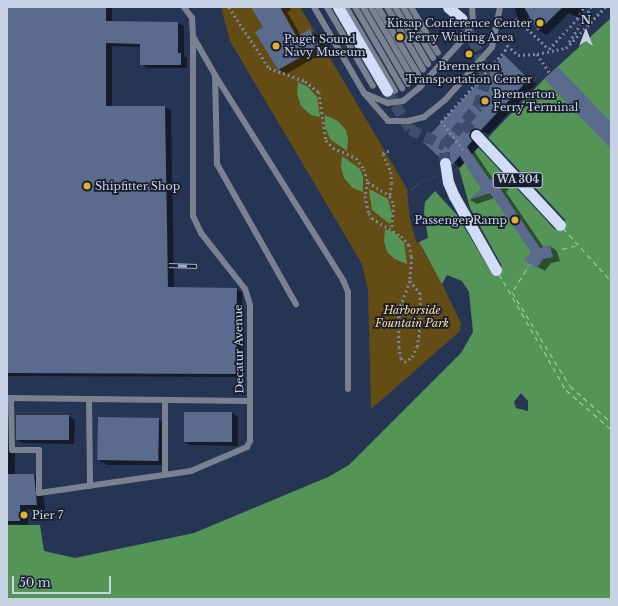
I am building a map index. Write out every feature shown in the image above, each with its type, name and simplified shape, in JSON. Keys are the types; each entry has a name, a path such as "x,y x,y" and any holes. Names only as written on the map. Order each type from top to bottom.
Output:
{"highway":[{"path":"338,7 391,91"},
{"path":"448,7 462,19 457,7"},
{"name":"WA 304","path":"476,135 560,225"},
{"path":"445,163 448,182 454,196 496,270"}],"lane":[{"name":"Decatur Avenue","path":"9,398 12,450 38,450 39,493 191,470 247,447 250,441 250,305 245,290 201,233 193,216 193,37 192,18 184,7"},
{"path":"314,7 364,93 388,121 408,121 424,116 446,100 492,47 500,7"},
{"path":"327,7 373,86"},
{"path":"346,7 391,91"},
{"path":"355,7 402,88"},
{"path":"363,7 408,84"},
{"path":"371,7 413,79"},
{"path":"378,7 418,74"},
{"path":"387,7 423,68"},
{"path":"395,7 428,64"},
{"path":"403,7 433,58"},
{"path":"411,7 438,53"},
{"path":"364,93 388,103 403,100 420,87 466,36 473,21 472,7"},
{"path":"193,37 215,75 343,280 348,292 348,389"},
{"path":"215,75 217,164 296,304"},
{"path":"9,398 250,401"},
{"path":"89,399 90,486"},
{"path":"165,400 165,474"}],"path":[{"path":"229,7 269,68 305,81 319,92 326,140 333,148 356,158 364,169 368,182 365,196 369,213 372,218 392,229 409,245 412,257 410,281 399,311 400,358 404,362 412,357 417,347 420,325 420,294 410,281"},
{"path":"516,18 549,49 584,7"},
{"path":"566,48 591,7"},
{"path":"463,150 442,122 505,51 507,45 518,54 537,54 566,48 605,7"},
{"path":"537,54 550,73"},
{"path":"389,151 384,154 389,162 392,183 390,196 394,205 392,229"},
{"path":"368,182 390,196"},
{"path":"526,270 530,263"}],"green space":[{"name":"Harborside Fountain Park","path":"221,7 300,7 409,192 423,251 445,286 463,323 462,332 371,412 368,290 362,264 230,41"}],"shaded area":[{"path":"611,18 611,599 7,599 7,507 40,507 40,521 53,526 80,530 192,519 324,464 458,336 463,323 418,240 409,192 420,182 459,168 544,79"},
{"path":"298,82 308,87 317,97 320,117 311,115 301,106 297,94"},
{"path":"325,115 338,121 346,130 348,139 347,151 330,139 325,126"},
{"path":"342,156 360,169 363,177 363,192 353,188 344,178 341,167"},
{"path":"369,189 388,199 392,214 390,224 372,210"},
{"path":"385,229 394,232 404,243 407,264 395,259 387,252 384,241"}],"pier":[{"path":"487,136 565,220 555,230 477,146"},
{"path":"459,168 470,208 502,266 491,272 457,215 435,191 425,202 424,212 428,238 417,243 416,241 410,220 407,191 412,190 420,182"},
{"path":"447,275 462,281 469,292 473,332 461,353 349,465 328,477 194,533 75,558 44,551 40,525 7,525 7,507 40,507 42,519 53,524 80,528 192,517 256,482 323,462 369,411 460,331 461,323 442,284"},
{"path":"521,393 528,401 528,411 516,408 514,402"}],"building":[{"name":"Shipfitter Shop","path":"7,7 106,7 106,21 178,22 178,53 181,53 181,65 140,65 140,44 106,43 106,106 165,106 168,287 237,288 236,374 7,373"},
{"name":"Puget Sound Navy Museum","path":"251,7 280,7 297,37 310,29 320,46 278,70 255,32 263,27"},
{"name":"Kitsap Conference Center","path":"524,7 563,7 538,31"},
{"name":"Bremerton Ferry Terminal","path":"504,55 529,79 481,130 475,128 471,130 469,136 472,141 467,147 490,180 498,174 503,182 499,187 540,248 550,245 553,257 543,259 537,268 524,260 531,252 490,193 469,200 481,189 460,156 452,165 450,158 444,156 440,158 423,142"},
{"path":"558,67 611,122 611,149 544,79"},
{"path":"184,412 232,412 232,442 184,442"},
{"path":"16,415 69,415 69,440 16,440"},
{"path":"98,417 159,418 158,461 97,460"},
{"path":"7,474 34,474 37,505 20,505 20,521 7,521"}],"ferry route":[{"path":"563,228 611,281"},
{"path":"562,249 578,245"},
{"path":"526,270 512,292 570,386 611,422"},
{"path":"499,274 566,390 611,429"}],"tunnel":[{"path":"445,163 444,145 478,106 486,80 478,50 462,19"},
{"path":"387,91 410,129 444,145"},
{"path":"463,122 476,135"}],"railway":[{"path":"169,265 197,266"}],"place":[{"name":"Kitsap Conference Center","path":"540,23"},
{"name":"Ferry Waiting Area","path":"400,37"},
{"name":"Puget Sound Navy Museum","path":"276,46"},
{"name":"Bremerton Transportation Center","path":"469,54"},
{"name":"Bremerton Ferry Terminal","path":"485,101"},
{"name":"Shipfitter Shop","path":"87,186"},
{"name":"Passenger Ramp","path":"515,220"},
{"name":"Pier 7","path":"24,515"}]}
